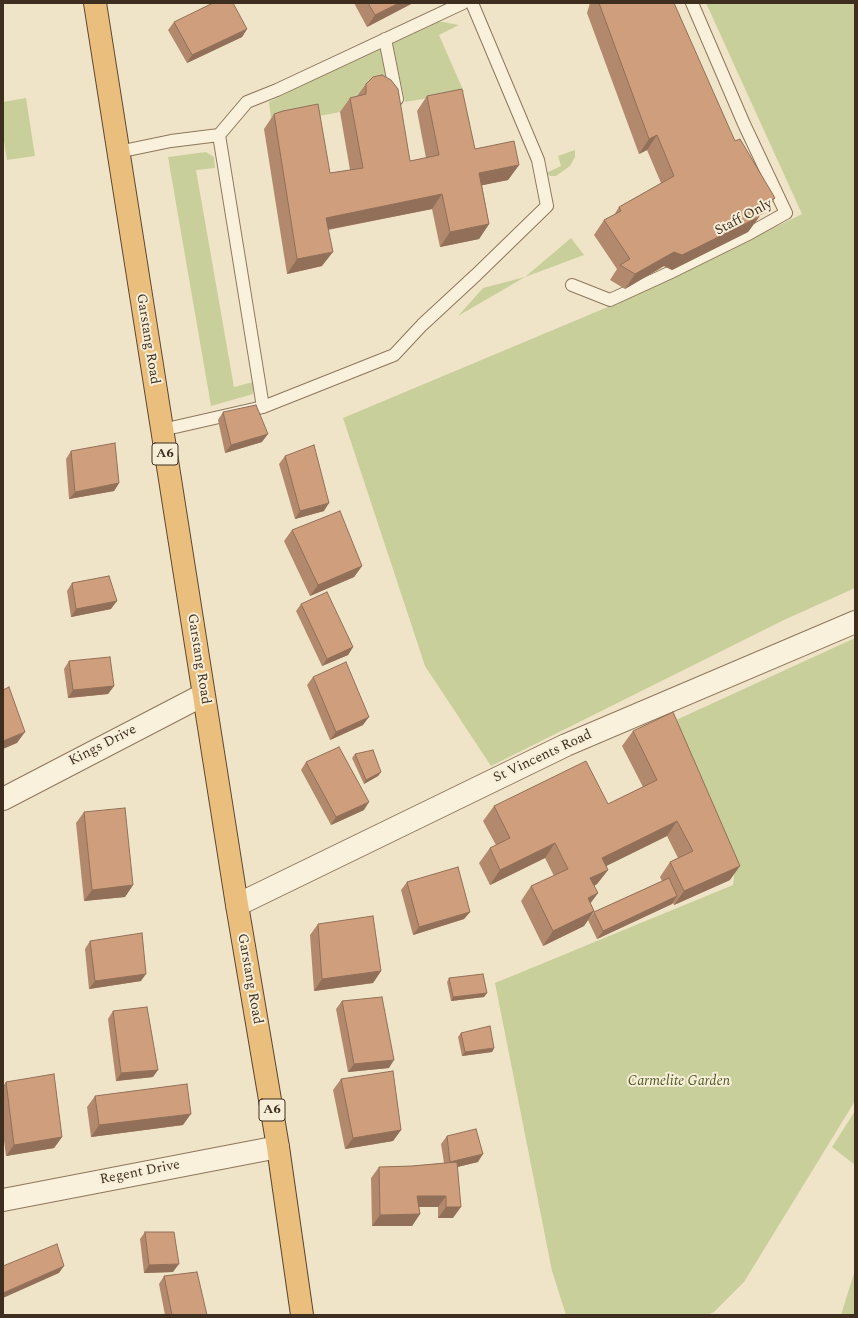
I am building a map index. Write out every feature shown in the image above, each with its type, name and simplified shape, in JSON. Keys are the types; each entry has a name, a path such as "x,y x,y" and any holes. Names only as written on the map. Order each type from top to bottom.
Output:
{"highway":[{"name":"Garstang Road","path":"95,3 236,905 278,1148 302,1315"}],"street":[{"name":"St Vincents Road","path":"236,905 566,745 855,622"},
{"name":"Kings Drive","path":"3,798 203,695"},
{"name":"Regent Drive","path":"3,1200 278,1148"}],"lane":[{"path":"118,152 171,141 219,135 247,102 277,90 463,3"},
{"path":"162,430 262,407 394,355 422,325 547,206 538,160 472,3"},
{"name":"Staff Only","path":"572,285 610,300 750,233 786,213 744,124 692,3"},
{"path":"385,39 400,112"},
{"path":"219,135 262,407"}],"green space":[{"path":"706,3 855,3 855,588 784,620 491,766 425,666 343,418 634,296 802,214"},
{"path":"438,21 459,25 439,35 464,92 405,102 392,41"},
{"path":"380,47 389,94 356,109 272,125 269,102"},
{"path":"26,98 35,156 7,160 3,135 3,102"},
{"path":"575,150 575,157 570,166 556,176 550,176 546,173 561,166 558,156"},
{"path":"206,152 214,157 215,168 196,170 234,387 253,382 253,394 211,406 168,157"},
{"path":"571,238 584,255 525,277"},
{"path":"525,277 458,316 483,288"},
{"name":"Carmelite Garden","path":"855,638 855,1101 744,1282 714,1312 708,1315 566,1315 552,1271 495,983 733,885 735,868 663,726"},
{"path":"855,1111 855,1165 832,1147"},
{"path":"855,1270 855,1315 841,1315"}],"building":[{"path":"213,3 233,3 247,29 192,55 174,22"},
{"path":"368,3 399,3 375,15"},
{"path":"599,3 674,3 735,141 740,139 775,198 756,209 759,217 682,255 674,252 635,274 620,265 630,259 604,220 621,211 619,207 674,176 657,135 649,139"},
{"path":"382,75 391,80 398,89 410,161 439,155 427,96 462,89 475,149 514,141 519,165 479,173 489,224 450,232 442,194 326,218 333,252 297,259 274,114 318,104 330,173 363,168 350,98 366,94 366,84 373,77"},
{"path":"256,405 268,434 231,445 223,412"},
{"path":"115,443 119,483 75,492 71,451"},
{"path":"314,445 329,503 300,511 285,456"},
{"path":"340,511 362,566 318,585 292,530"},
{"path":"109,576 117,601 76,609 72,583"},
{"path":"327,592 353,647 327,659 301,604"},
{"path":"110,657 114,686 73,690 69,661"},
{"path":"346,662 369,717 336,732 313,677"},
{"path":"9,687 25,732 3,741 3,690"},
{"path":"673,712 740,866 684,891 670,862 693,851 677,821 602,858 608,870 590,878 598,893 588,898 594,911 553,931 531,886 568,869 555,843 500,870 490,848 510,838 494,806 586,761 608,804 657,780 633,731"},
{"path":"339,747 369,802 336,817 306,762"},
{"path":"373,750 381,772 366,780 355,754"},
{"path":"125,808 133,885 92,890 84,812"},
{"path":"458,867 470,912 419,927 407,882"},
{"path":"669,878 677,896 603,931 594,912"},
{"path":"373,916 381,971 322,979 318,924"},
{"path":"142,933 146,974 95,981 90,941"},
{"path":"483,974 487,993 453,997 449,978"},
{"path":"382,997 394,1060 354,1064 342,1001"},
{"path":"147,1007 158,1070 121,1073 113,1011"},
{"path":"490,1026 494,1048 465,1052 461,1033"},
{"path":"393,1071 401,1130 353,1138 341,1079"},
{"path":"54,1074 62,1137 14,1145 6,1082"},
{"path":"187,1084 191,1114 99,1125 95,1096"},
{"path":"476,1129 483,1154 450,1162 447,1136"},
{"path":"457,1162 461,1207 446,1207 446,1196 417,1196 420,1214 380,1215 379,1167"},
{"path":"145,1232 174,1232 179,1264 149,1265"},
{"path":"57,1244 64,1266 3,1293 3,1266"},
{"path":"197,1272 207,1315 172,1315 164,1276"}]}
